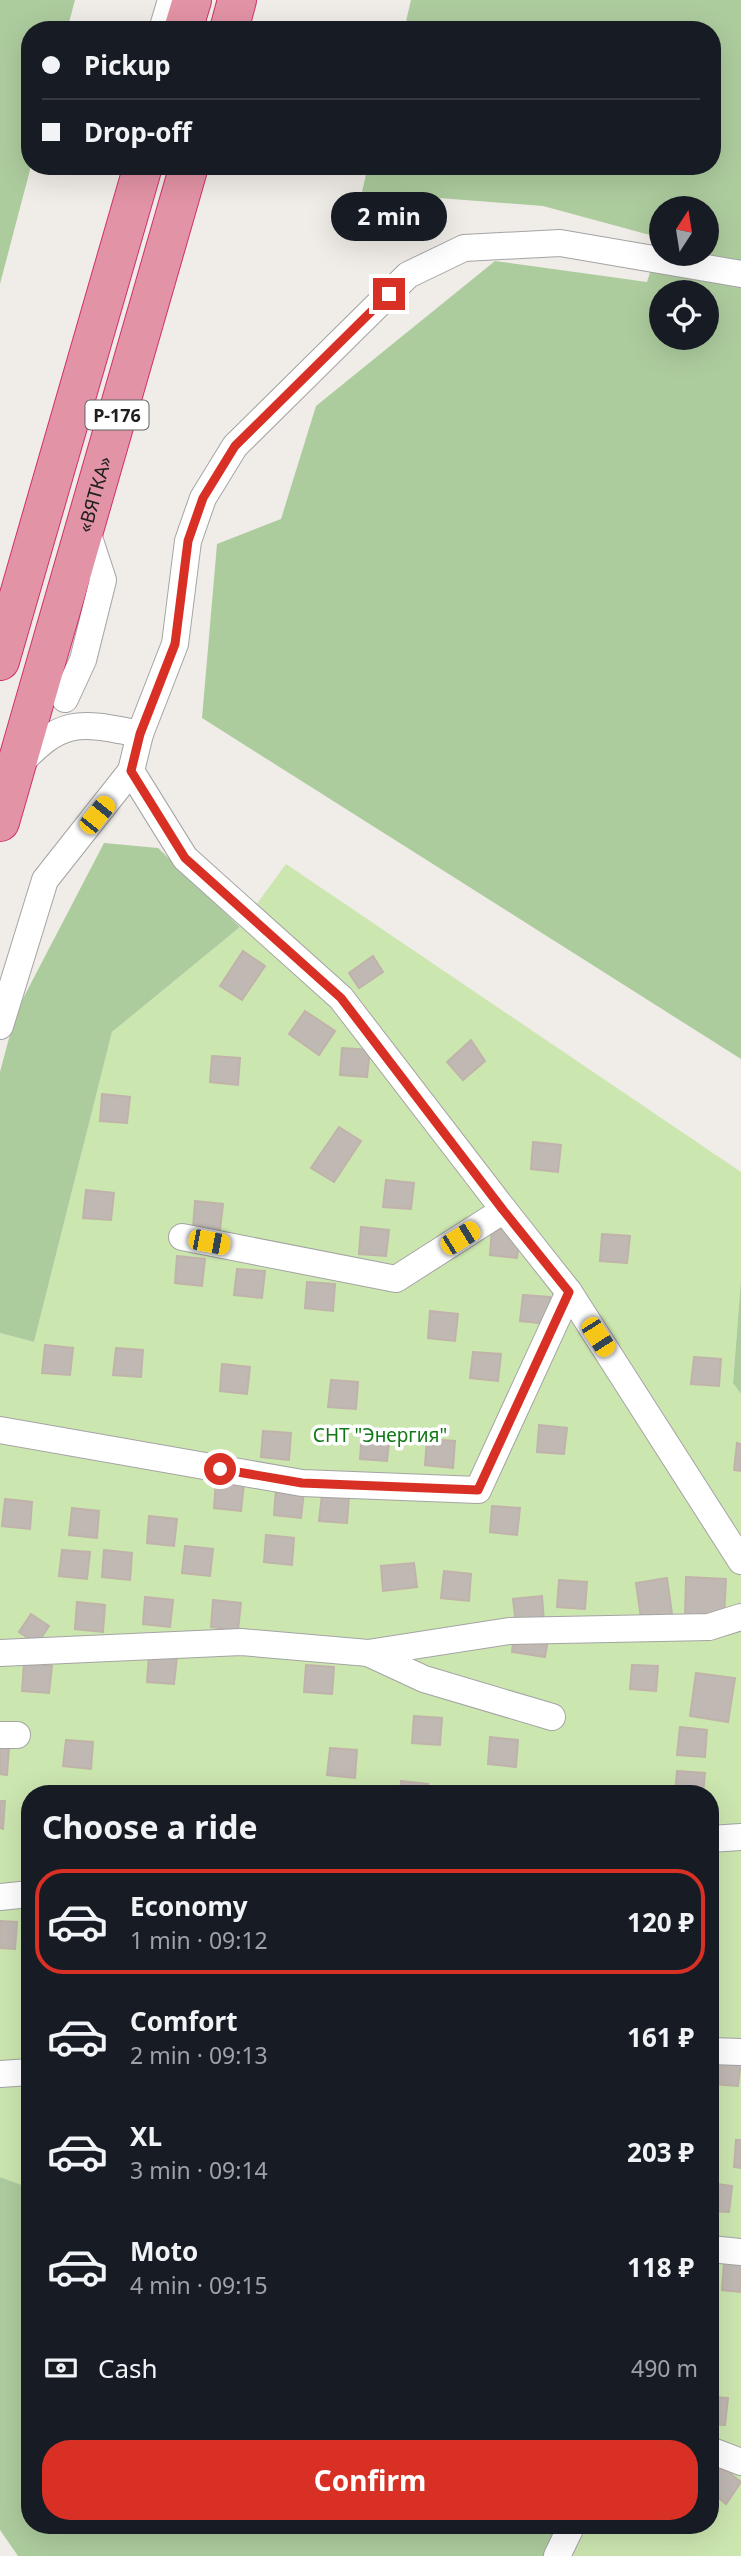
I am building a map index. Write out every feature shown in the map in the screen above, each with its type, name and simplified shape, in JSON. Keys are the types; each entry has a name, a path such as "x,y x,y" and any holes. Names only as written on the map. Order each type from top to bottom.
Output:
{"highway":[{"path":"186,21 192,0"},
{"path":"231,21 237,0"},
{"name":"Р-176","path":"0,661 140,175"},
{"name":"«ВЯТКА»","path":"0,822 186,175"}],"street":[{"path":"165,21 171,0"},
{"path":"41,517 54,412 121,175"},
{"path":"0,1026 45,880 131,771 140,734 175,644 188,541 203,498 235,446 408,275 464,248 561,243 741,274"},
{"path":"65,699 83,660 103,580 85,526"},
{"path":"44,664 65,699 89,724"},
{"path":"15,771 36,746 61,730 89,724 140,734"},
{"path":"131,771 185,858 341,998 569,1292 741,1561"},
{"path":"182,1237 396,1279 503,1210"},
{"path":"0,1430 302,1483 478,1490 569,1292"},
{"path":"0,1653 242,1642 368,1653 509,1631 709,1627 741,1617"},
{"path":"368,1653 424,1679 552,1717"},
{"path":"719,1838 741,1837"},
{"path":"0,1897 21,1895"},
{"path":"719,2051 741,2052"},
{"path":"0,2074 21,2073"},
{"path":"719,2250 741,2252"},
{"path":"719,2453 741,2462"},
{"path":"557,2556 568,2534"}],"green space":[{"path":"0,0 75,0 69,21 21,21 21,175 29,175 0,284"},
{"path":"411,0 741,0 741,1059 202,718 217,544 281,519 316,406 495,261 647,282 652,266 719,266 719,196 649,196 649,235 543,206 362,192 366,175 721,175 721,21 406,21"},
{"path":"104,843 158,848 240,927 112,1032 34,1342 0,1333 0,1072 16,1012"},
{"name":"СНТ \"Энергия\"","path":"286,864 741,1172 741,1279 733,1382 741,1394 741,2556 557,2556 568,2534 719,2534 719,1785 21,1785 21,2185 0,2177 0,1333 34,1342 112,1032 240,927"},
{"path":"741,1279 741,1394 733,1383"},
{"path":"0,2177 21,2185 21,2534 568,2534 557,2556 18,2556 0,2530"}],"building":[{"path":"243,951 265,966 242,1000 220,986"},
{"path":"373,956 383,972 359,988 349,973"},
{"path":"305,1011 335,1031 319,1055 289,1034"},
{"path":"471,1040 485,1061 463,1080 447,1062"},
{"path":"342,1048 370,1050 367,1077 340,1075"},
{"path":"212,1056 240,1058 238,1085 210,1082"},
{"path":"102,1094 130,1097 127,1123 100,1121"},
{"path":"339,1127 361,1141 334,1182 311,1168"},
{"path":"533,1142 561,1145 558,1172 531,1169"},
{"path":"386,1180 414,1183 411,1209 383,1207"},
{"path":"86,1190 114,1193 111,1220 83,1218"},
{"path":"195,1201 223,1204 220,1230 193,1228"},
{"path":"361,1227 389,1230 386,1256 359,1254"},
{"path":"492,1228 520,1231 517,1258 490,1255"},
{"path":"602,1234 630,1236 627,1263 600,1261"},
{"path":"177,1256 205,1259 202,1286 175,1283"},
{"path":"237,1269 265,1271 262,1298 234,1295"},
{"path":"307,1282 335,1284 333,1311 305,1308"},
{"path":"523,1295 550,1297 548,1324 520,1321"},
{"path":"430,1311 458,1314 455,1341 428,1338"},
{"path":"45,1345 73,1348 70,1375 42,1373"},
{"path":"116,1348 143,1350 141,1377 113,1375"},
{"path":"473,1352 501,1354 498,1381 470,1378"},
{"path":"694,1357 721,1359 719,1386 691,1384"},
{"path":"222,1364 250,1367 247,1394 220,1391"},
{"path":"331,1380 358,1382 356,1409 328,1407"},
{"path":"539,1425 567,1428 564,1454 537,1452"},
{"path":"263,1431 291,1433 289,1460 261,1457"},
{"path":"362,1432 390,1434 387,1461 360,1459"},
{"path":"427,1439 455,1441 453,1468 425,1465"},
{"path":"737,1443 741,1444 741,1471 734,1470"},
{"path":"216,1481 244,1484 241,1511 214,1508"},
{"path":"276,1488 304,1491 301,1518 274,1515"},
{"path":"322,1494 349,1497 347,1523 319,1521"},
{"path":"5,1499 32,1502 30,1529 2,1526"},
{"path":"492,1506 520,1508 517,1535 490,1532"},
{"path":"72,1508 99,1511 97,1538 69,1535"},
{"path":"149,1516 177,1519 174,1546 147,1543"},
{"path":"266,1535 294,1538 292,1565 264,1562"},
{"path":"185,1546 213,1549 210,1576 182,1573"},
{"path":"62,1550 90,1552 87,1579 59,1576"},
{"path":"104,1550 132,1553 130,1580 102,1577"},
{"path":"414,1563 417,1587 383,1591 381,1566"},
{"path":"444,1571 471,1574 469,1601 441,1598"},
{"path":"686,1577 726,1579 724,1617 685,1616"},
{"path":"667,1578 672,1614 641,1618 636,1583"},
{"path":"559,1580 587,1582 585,1609 557,1607"},
{"path":"542,1596 544,1623 516,1625 513,1599"},
{"path":"145,1597 173,1600 170,1627 143,1624"},
{"path":"213,1600 241,1603 238,1630 211,1627"},
{"path":"77,1602 105,1605 103,1632 75,1629"},
{"path":"31,1614 49,1626 37,1644 19,1632"},
{"path":"514,1634 548,1639 545,1657 512,1652"},
{"path":"149,1655 177,1657 174,1684 147,1682"},
{"path":"24,1664 52,1666 49,1693 22,1691"},
{"path":"306,1665 334,1667 332,1694 304,1692"},
{"path":"632,1665 658,1666 656,1691 630,1689"},
{"path":"696,1673 735,1678 728,1722 690,1716"},
{"path":"414,1716 442,1718 440,1745 412,1743"},
{"path":"680,1727 707,1730 705,1757 677,1755"},
{"path":"490,1737 518,1740 516,1767 488,1764"},
{"path":"66,1740 93,1742 91,1769 63,1766"},
{"path":"0,1747 9,1748 7,1775 0,1774"},
{"path":"330,1748 357,1750 355,1778 327,1775"},
{"path":"677,1771 705,1773 704,1785 676,1785"},
{"path":"401,1781 428,1784 428,1785 401,1785"},
{"path":"0,1801 5,1801 3,1829 0,1828"},
{"path":"0,1921 17,1922 15,1949 0,1948"},
{"path":"719,2058 741,2060 738,2086 719,2085"},
{"path":"736,2140 741,2140 741,2168 734,2167"},
{"path":"719,2184 732,2186 729,2212 719,2211"},
{"path":"724,2263 741,2265 741,2292 722,2290"},
{"path":"719,2398 728,2398 725,2425 719,2425"},
{"path":"722,2467 741,2482 726,2504 719,2498 719,2470"}],"route":[{"path":"220,1469 302,1483 478,1490 569,1292 341,998 185,858 131,771 140,734 175,644 188,541 203,498 235,446 389,294"}]}
